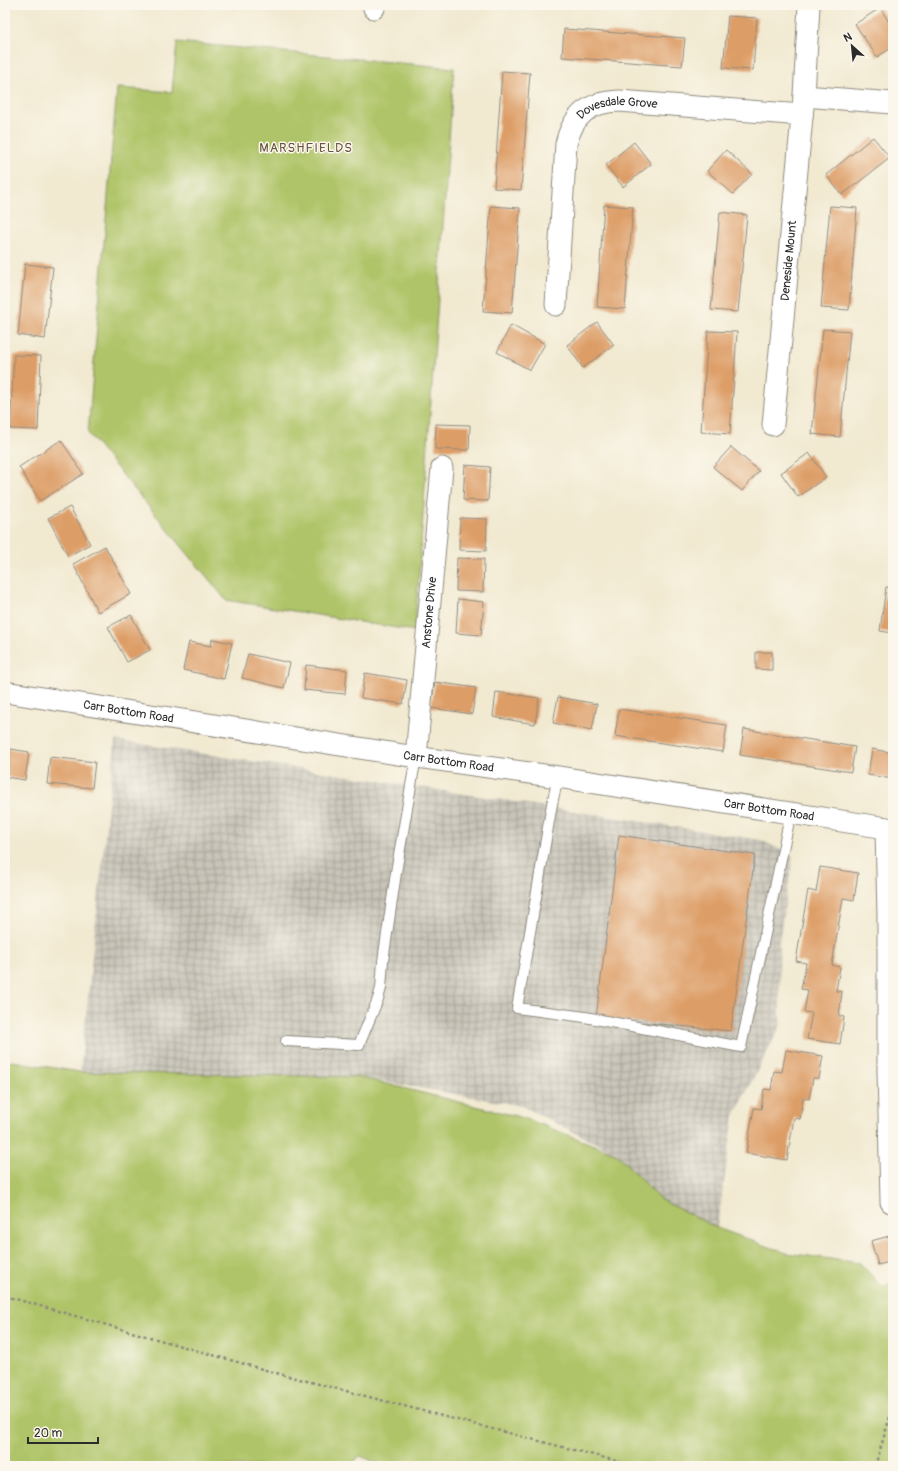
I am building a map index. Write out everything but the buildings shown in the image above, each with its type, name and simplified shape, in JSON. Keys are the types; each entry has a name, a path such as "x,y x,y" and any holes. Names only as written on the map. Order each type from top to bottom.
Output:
{"street":[{"name":"Deneside Mount","path":"773,425 803,105 809,5"},
{"name":"Dovesdale Grove","path":"556,305 566,144 572,126 583,112 594,105 606,101 803,105 893,103"},
{"name":"Anstone Drive","path":"416,757 442,468"},
{"name":"Carr Bottom Road","path":"5,692 416,757 558,777 890,828"},
{"path":"890,828 888,916 888,1070 891,1202"}],"lane":[{"path":"286,1041 359,1045 381,988 383,961 397,866 416,757"},
{"path":"558,777 517,1008 585,1017 741,1047 791,812"}],"path":[{"path":"5,1296 276,1374 636,1466"},
{"path":"875,1466 893,1407"}],"shaded area":[{"path":"115,740 761,840 793,856 779,941 780,1027 734,1116 717,1228 660,1199 617,1154 522,1106 358,1077 80,1072"}],"green space":[{"path":"177,42 454,68 415,631 226,600 88,433 117,88 172,92"},
{"path":"5,1060 80,1072 358,1077 524,1118 617,1154 660,1199 717,1228 786,1253 860,1263 881,1286 893,1284 893,1466 385,1466 360,1456 349,1466 5,1466"}],"district":[{"name":"MARSHFIELDS","path":"306,147"}]}
